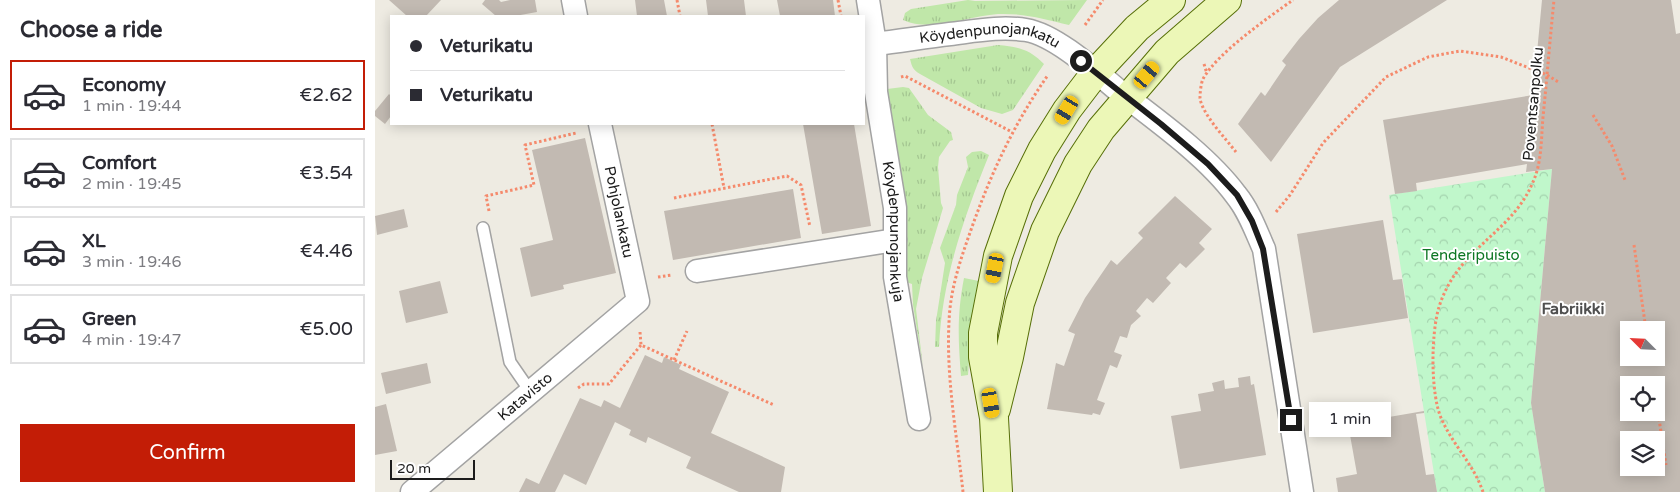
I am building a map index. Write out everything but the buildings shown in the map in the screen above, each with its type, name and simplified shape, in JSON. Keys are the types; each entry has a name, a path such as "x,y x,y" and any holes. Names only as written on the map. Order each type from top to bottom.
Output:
{"main road":[{"path":"998,492 994,418 983,357 983,341 998,256 1019,196 1067,110 1096,72 1137,28 1171,0"},
{"path":"994,418 1020,303 1045,231 1078,164 1101,130 1167,52 1227,0"}],"street":[{"path":"573,0 576,15"},
{"path":"868,0 875,44"},
{"name":"Köydenpunojankatu","path":"875,44 1001,29 1025,30 1049,38 1096,72 1208,164 1237,195 1252,221 1263,249 1302,492"},
{"name":"Köydenpunojankuja","path":"875,44 875,92 895,208 895,277 919,419"},
{"name":"Pohjolankatu","path":"600,125 637,301"},
{"path":"697,271 895,240"},
{"name":"Katavisto","path":"412,492 637,301"}],"lane":[{"path":"483,228 511,362 529,391"}],"path":[{"path":"677,0 680,15"},
{"path":"838,0 841,15"},
{"path":"1085,25 1103,0"},
{"name":"Poventsanpolku","path":"1483,492 1479,480 1447,429 1437,407 1434,358 1436,319 1445,290 1455,273 1522,204 1538,170 1554,0"},
{"path":"1259,237 1290,195 1323,143 1386,77 1427,57 1460,51 1501,57 1547,75 1560,83"},
{"path":"1204,64 1207,74"},
{"path":"875,81 905,76 1011,132"},
{"path":"1593,115 1612,146 1625,180"},
{"path":"712,125 724,188"},
{"path":"483,228 491,218 486,196 534,185 525,145 571,134"},
{"path":"674,198 787,176 801,185 815,252"},
{"path":"1634,244 1645,321"},
{"path":"577,389 584,384 609,384 641,345 637,301"},
{"path":"674,360 687,331"},
{"path":"641,345 774,406"}],"green space":[{"path":"968,0 1087,0 1069,25 1016,14 986,15 950,23 925,25 903,20 905,13 911,9"},
{"path":"998,45 1023,50 1044,64 1013,110 1002,114 981,108 920,74 913,68 910,59"},
{"path":"909,88 928,115 951,132 953,140 950,141 939,157 938,167 943,208 922,278 916,309 923,367 913,305 912,284 903,281 887,89"},
{"path":"981,151 989,155 956,249 945,297 939,347 935,347 936,321 945,263 940,248 968,167 966,157 972,152"},
{"name":"Tenderipuisto","path":"1552,169 1531,403 1545,492 1437,492 1389,195"},
{"path":"964,278 979,281 971,331 968,375 961,376 959,327"}],"district":[{"name":"Fabriikki","path":"1573,309"}],"route":[{"path":"1081,61 1208,164 1237,195 1252,221 1263,249 1291,420"}]}
